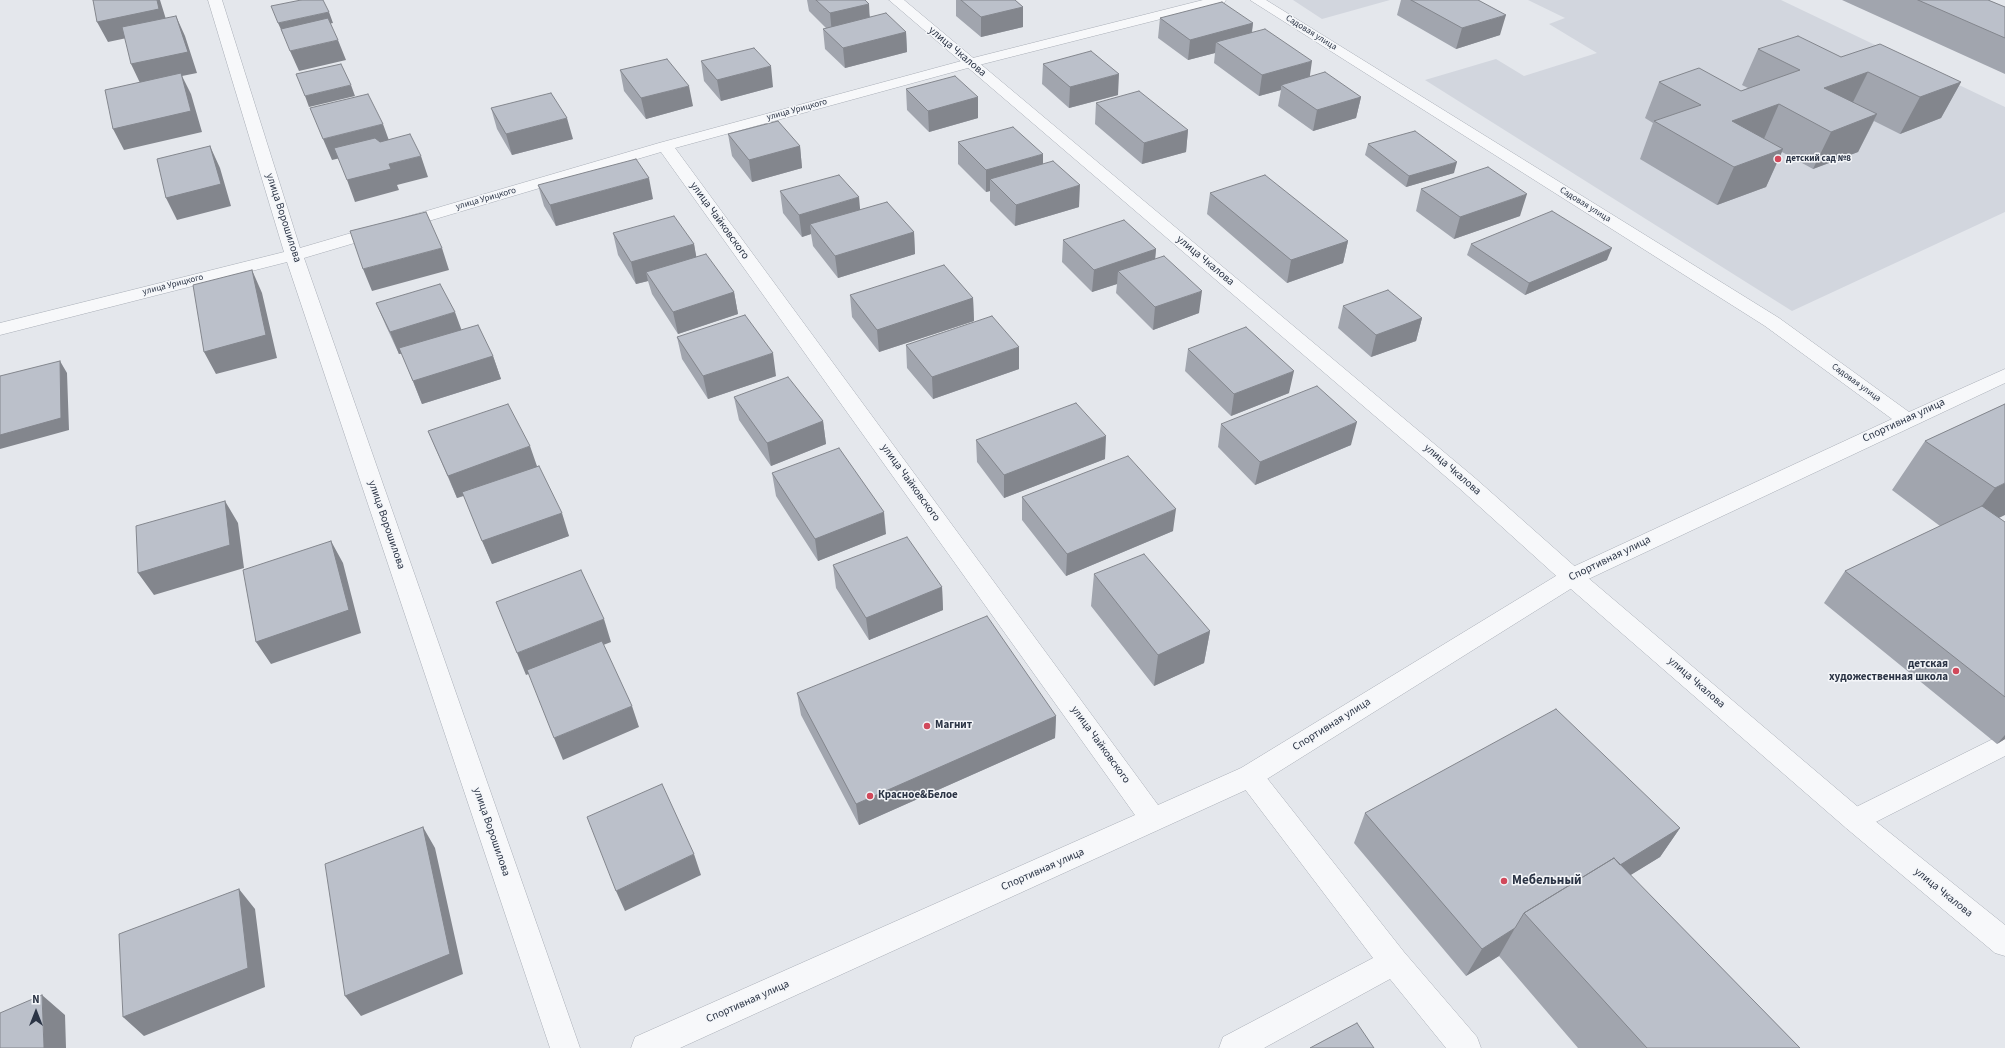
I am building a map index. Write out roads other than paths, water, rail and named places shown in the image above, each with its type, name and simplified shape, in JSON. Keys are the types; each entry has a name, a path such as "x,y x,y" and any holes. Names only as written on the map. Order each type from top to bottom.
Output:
{"street":[{"name":"улица Ворошилова","path":"215,0 294,254 565,1048"},
{"name":"улица Чкалова","path":"896,0 1467,483 1572,577 1855,820 2005,943"},
{"name":"улица Урицкого","path":"0,329 294,254 665,146 970,63 1219,0"},
{"name":"Садовая улица","path":"1258,0 1772,322 1907,420"},
{"name":"улица Чайковского","path":"665,146 1154,820"},
{"name":"Спортивная улица","path":"646,1048 1250,776 1572,577 2005,374"},
{"path":"1855,820 2005,744"},
{"path":"1250,776 1394,962 1466,1048"},
{"path":"1234,1048 1394,962"}],"place":[{"name":"детский сад №8","path":"1778,159"},
{"name":"детская художественная школа","path":"1956,671"},
{"name":"Магнит","path":"927,726"},
{"name":"Красное&Белое","path":"870,796"},
{"name":"Мебельный","path":"1504,881"}]}
